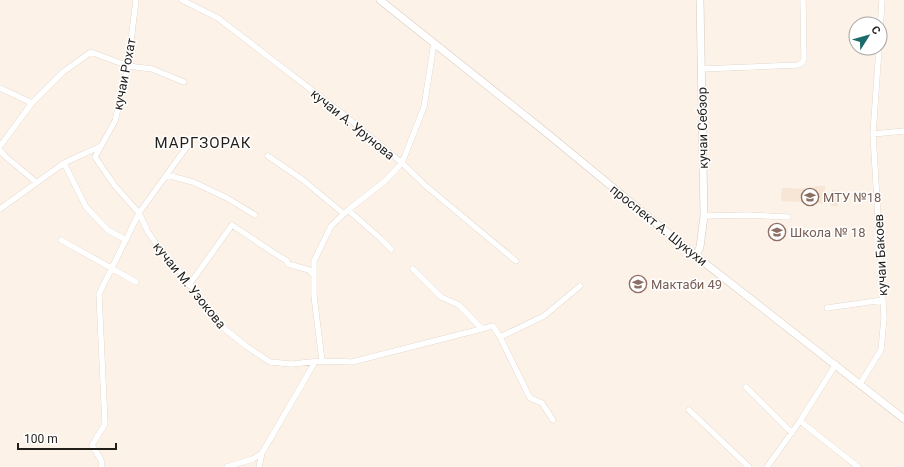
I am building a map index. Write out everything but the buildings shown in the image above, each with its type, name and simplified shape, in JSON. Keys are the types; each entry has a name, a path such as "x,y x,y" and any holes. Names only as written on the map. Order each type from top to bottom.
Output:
{"main road":[{"name":"проспект А. Шукухи","path":"380,0 548,134 696,256 836,364 904,419"},
{"name":"кучаи Себзор","path":"696,256 700,247 704,216 700,0"}],"street":[{"name":"кучаи Рохат","path":"98,152 115,121 128,66 136,0"},
{"name":"кучаи А. Урунова","path":"182,0 218,18 348,118 402,163 426,186 516,260"},
{"path":"701,69 798,65 802,63 804,58 803,0"},
{"path":"881,16 882,0"},
{"path":"322,361 314,296 314,262 331,226 385,181 402,163 424,107 434,43"},
{"path":"0,146 32,103 63,72 91,52 128,66 152,69 184,82"},
{"name":"кучаи Бакоев","path":"860,384 881,350 884,318 873,134 878,56"},
{"path":"0,88 32,103"},
{"path":"873,134 904,131"},
{"path":"102,467 101,460 92,445 105,424 99,294 139,213 191,141"},
{"path":"0,209 64,163 102,146"},
{"path":"0,150 6,157 36,182"},
{"name":"кучаи М. Узокова","path":"98,152 95,157 115,186 139,213 148,232 159,248 190,285 220,325 246,346 270,362 291,364 322,361 352,362 481,328"},
{"path":"268,156 346,212 380,238 391,249"},
{"path":"64,163 86,207 108,230 126,240"},
{"path":"167,175 193,182 227,198 255,215"},
{"path":"704,216 748,215 788,217"},
{"path":"190,285 232,225 286,260 288,264 309,270 314,276"},
{"path":"61,240 136,282"},
{"path":"413,270 441,297 460,305 481,328 493,326 530,398 542,403 553,420"},
{"path":"500,337 544,316 580,286"},
{"path":"827,308 883,300"},
{"path":"259,467 262,453 315,362"},
{"path":"767,467 800,422 836,364"},
{"path":"746,387 792,433"},
{"path":"689,410 749,467"},
{"path":"800,422 858,467"},
{"path":"227,467 253,459 262,453"}],"shaded area":[{"name":"МТУ №18","path":"815,186 825,186 825,193 831,193 832,190 839,191 838,206 831,206 831,204 781,201 782,188 814,189"}],"place":[{"name":"МТУ №18","path":"810,197"},
{"name":"Школа № 18","path":"777,232"},
{"name":"Мактаби 49","path":"638,284"}],"district":[{"name":"МАРГЗОРАК","path":"203,143"}]}
